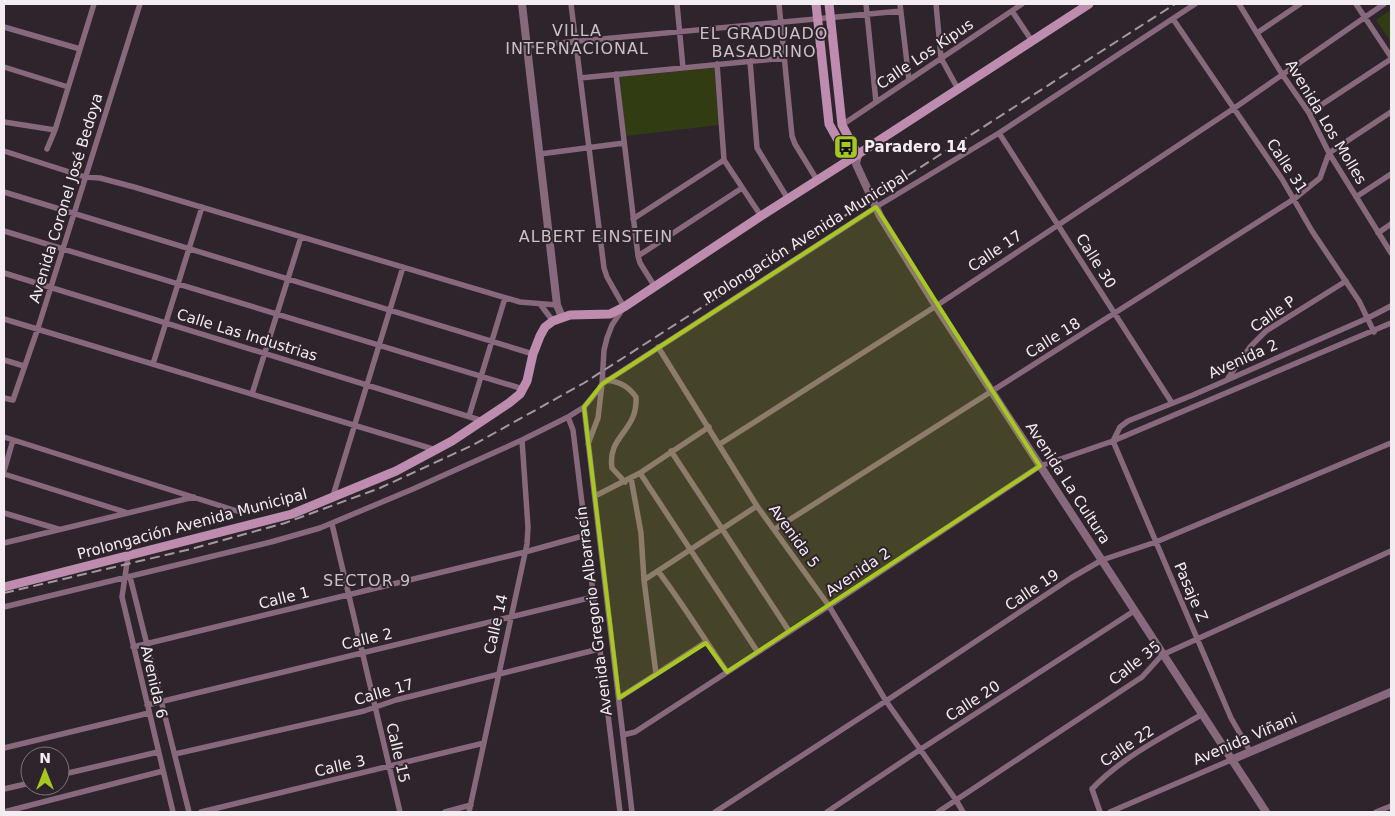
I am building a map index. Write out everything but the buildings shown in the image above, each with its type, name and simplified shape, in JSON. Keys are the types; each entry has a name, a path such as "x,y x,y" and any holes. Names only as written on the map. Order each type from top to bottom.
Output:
{"main road":[{"name":"Avenida La Cultura","path":"816,4 829,124 853,162"},
{"path":"829,4 842,125 858,155"},
{"name":"Prolongación Avenida Municipal","path":"4,587 292,514 396,471 436,450 509,403 523,389 533,354 542,332 553,321 562,316 610,314 624,308 817,180 853,162 858,155 1089,4"}],"street":[{"path":"47,148 56,130 94,4"},
{"name":"Avenida Coronel José Bedoya","path":"4,398 13,400 38,328 140,4"},
{"path":"522,4 557,305 562,316"},
{"path":"571,4 604,268 607,278 624,308 612,325 607,338 604,350 604,382 598,418 588,444"},
{"path":"677,4 682,68"},
{"path":"779,4 792,136 817,180"},
{"path":"866,4 876,102"},
{"path":"900,4 909,80"},
{"path":"936,4 941,58 958,89"},
{"name":"Calle Los Kipus","path":"842,125 1022,4"},
{"name":"Prolongación Avenida Municipal","path":"584,407 604,382 876,208 999,133 1195,4"},
{"name":"Avenida Los Molles","path":"1239,4 1308,113 1329,153 1391,254"},
{"path":"1257,33 1300,4"},
{"path":"1308,113 1391,58 1356,4"},
{"name":"Calle 17","path":"720,444 936,306 1233,108 1384,4"},
{"path":"527,46 901,11"},
{"path":"1012,11 1032,41"},
{"name":"Calle 31","path":"1172,19 1294,199 1312,231 1346,281 1374,332"},
{"path":"4,27 80,49"},
{"path":"580,78 784,58"},
{"path":"750,61 758,148 788,199"},
{"path":"717,64 724,160 761,216"},
{"path":"4,67 68,87"},
{"path":"616,74 638,256 640,263 655,287"},
{"path":"1329,153 1391,112"},
{"path":"4,122 56,130"},
{"name":"Calle 30","path":"999,133 1172,403"},
{"path":"540,154 624,143"},
{"path":"4,151 85,176 100,178 202,207 505,298 520,302 557,305"},
{"name":"Calle 18","path":"775,529 1294,199 1320,178 1329,153"},
{"path":"633,218 724,160"},
{"name":"Avenida La Cultura","path":"853,162 876,208 936,306 1266,812"},
{"path":"1356,197 1391,174"},
{"path":"638,256 742,188"},
{"path":"4,192 533,354"},
{"path":"153,364 202,207"},
{"path":"1378,233 1391,224"},
{"path":"4,231 523,389"},
{"path":"252,394 301,237"},
{"path":"332,499 403,268"},
{"name":"Calle Las Industrias","path":"4,273 483,421"},
{"name":"Calle P","path":"1227,379 1250,347 1266,331 1346,281"},
{"path":"469,416 505,298"},
{"path":"540,304 553,321"},
{"name":"Avenida 2","path":"1113,441 1123,424 1368,318 1391,306"},
{"path":"4,319 436,450"},
{"name":"Avenida 2","path":"623,735 635,732 757,651 830,606 1040,466 1113,441 1374,332 1391,323"},
{"name":"Avenida 5","path":"658,347 757,506 830,606 886,701 956,800 962,812"},
{"path":"4,360 24,366"},
{"path":"604,382 622,383 636,397 636,410 632,422 618,439 611,453 612,468 625,482"},
{"path":"1184,410 1193,395"},
{"path":"4,607 271,542 332,524 522,440 584,407"},
{"name":"Avenida Gregorio Albarracín","path":"584,407 632,812"},
{"name":"Avenida Gregorio Albarracín","path":"568,417 573,430 620,812"},
{"path":"595,496 640,473 709,427"},
{"path":"4,437 237,511"},
{"path":"13,440 4,473 129,513"},
{"name":"Calle 14","path":"469,812 525,552 528,527 522,440"},
{"name":"Pasaje Z","path":"1113,441 1231,718 1250,751"},
{"name":"Calle 19","path":"714,812 1102,560 1156,542 1391,443"},
{"path":"671,452 789,632"},
{"path":"640,473 757,651"},
{"path":"631,478 642,533 644,580 656,674"},
{"path":"4,543 194,497"},
{"path":"644,580 757,506"},
{"path":"4,513 60,530"},
{"name":"Calle 15","path":"332,524 400,812"},
{"name":"Calle 1","path":"133,647 586,536"},
{"name":"Calle 35","path":"938,812 1142,677 1162,655 1391,551"},
{"name":"Avenida 6","path":"128,556 127,578 122,597 173,812"},
{"path":"658,571 727,672"},
{"name":"Avenida 6","path":"127,578 147,644 189,812"},
{"name":"Calle 2","path":"147,705 593,597"},
{"name":"Calle 20","path":"827,812 1134,611"},
{"path":"619,698 706,642"},
{"name":"Calle 17","path":"175,754 364,711 396,700 599,649"},
{"name":"Avenida Viñani","path":"1110,812 1391,692"},
{"path":"4,748 149,713"},
{"name":"Calle 22","path":"1100,812 1092,789 1107,773 1201,715"},
{"name":"Calle 3","path":"201,812 484,743"},
{"path":"70,773 158,752"},
{"path":"4,812 163,771"},
{"path":"4,789 20,785"},
{"path":"446,812 471,805"},
{"path":"1376,812 1391,806"}],"highlighted area":[{"path":"876,207 1040,466 727,672 706,643 619,698 584,407 602,384"}],"green space":[{"path":"1391,10 1391,42 1376,20"},
{"path":"714,68 719,125 626,136 619,77"}],"railway":[{"path":"4,593 191,549 285,523 380,488 473,445 584,383 1175,4"}],"place":[{"name":"Paradero 14","path":"846,147"}],"district":[{"name":"VILLA INTERNACIONAL","path":"577,39"},
{"name":"EL GRADUADO BASADRINO","path":"764,42"},
{"name":"ALBERT EINSTEIN","path":"596,236"},
{"name":"SECTOR 9","path":"367,580"}]}
